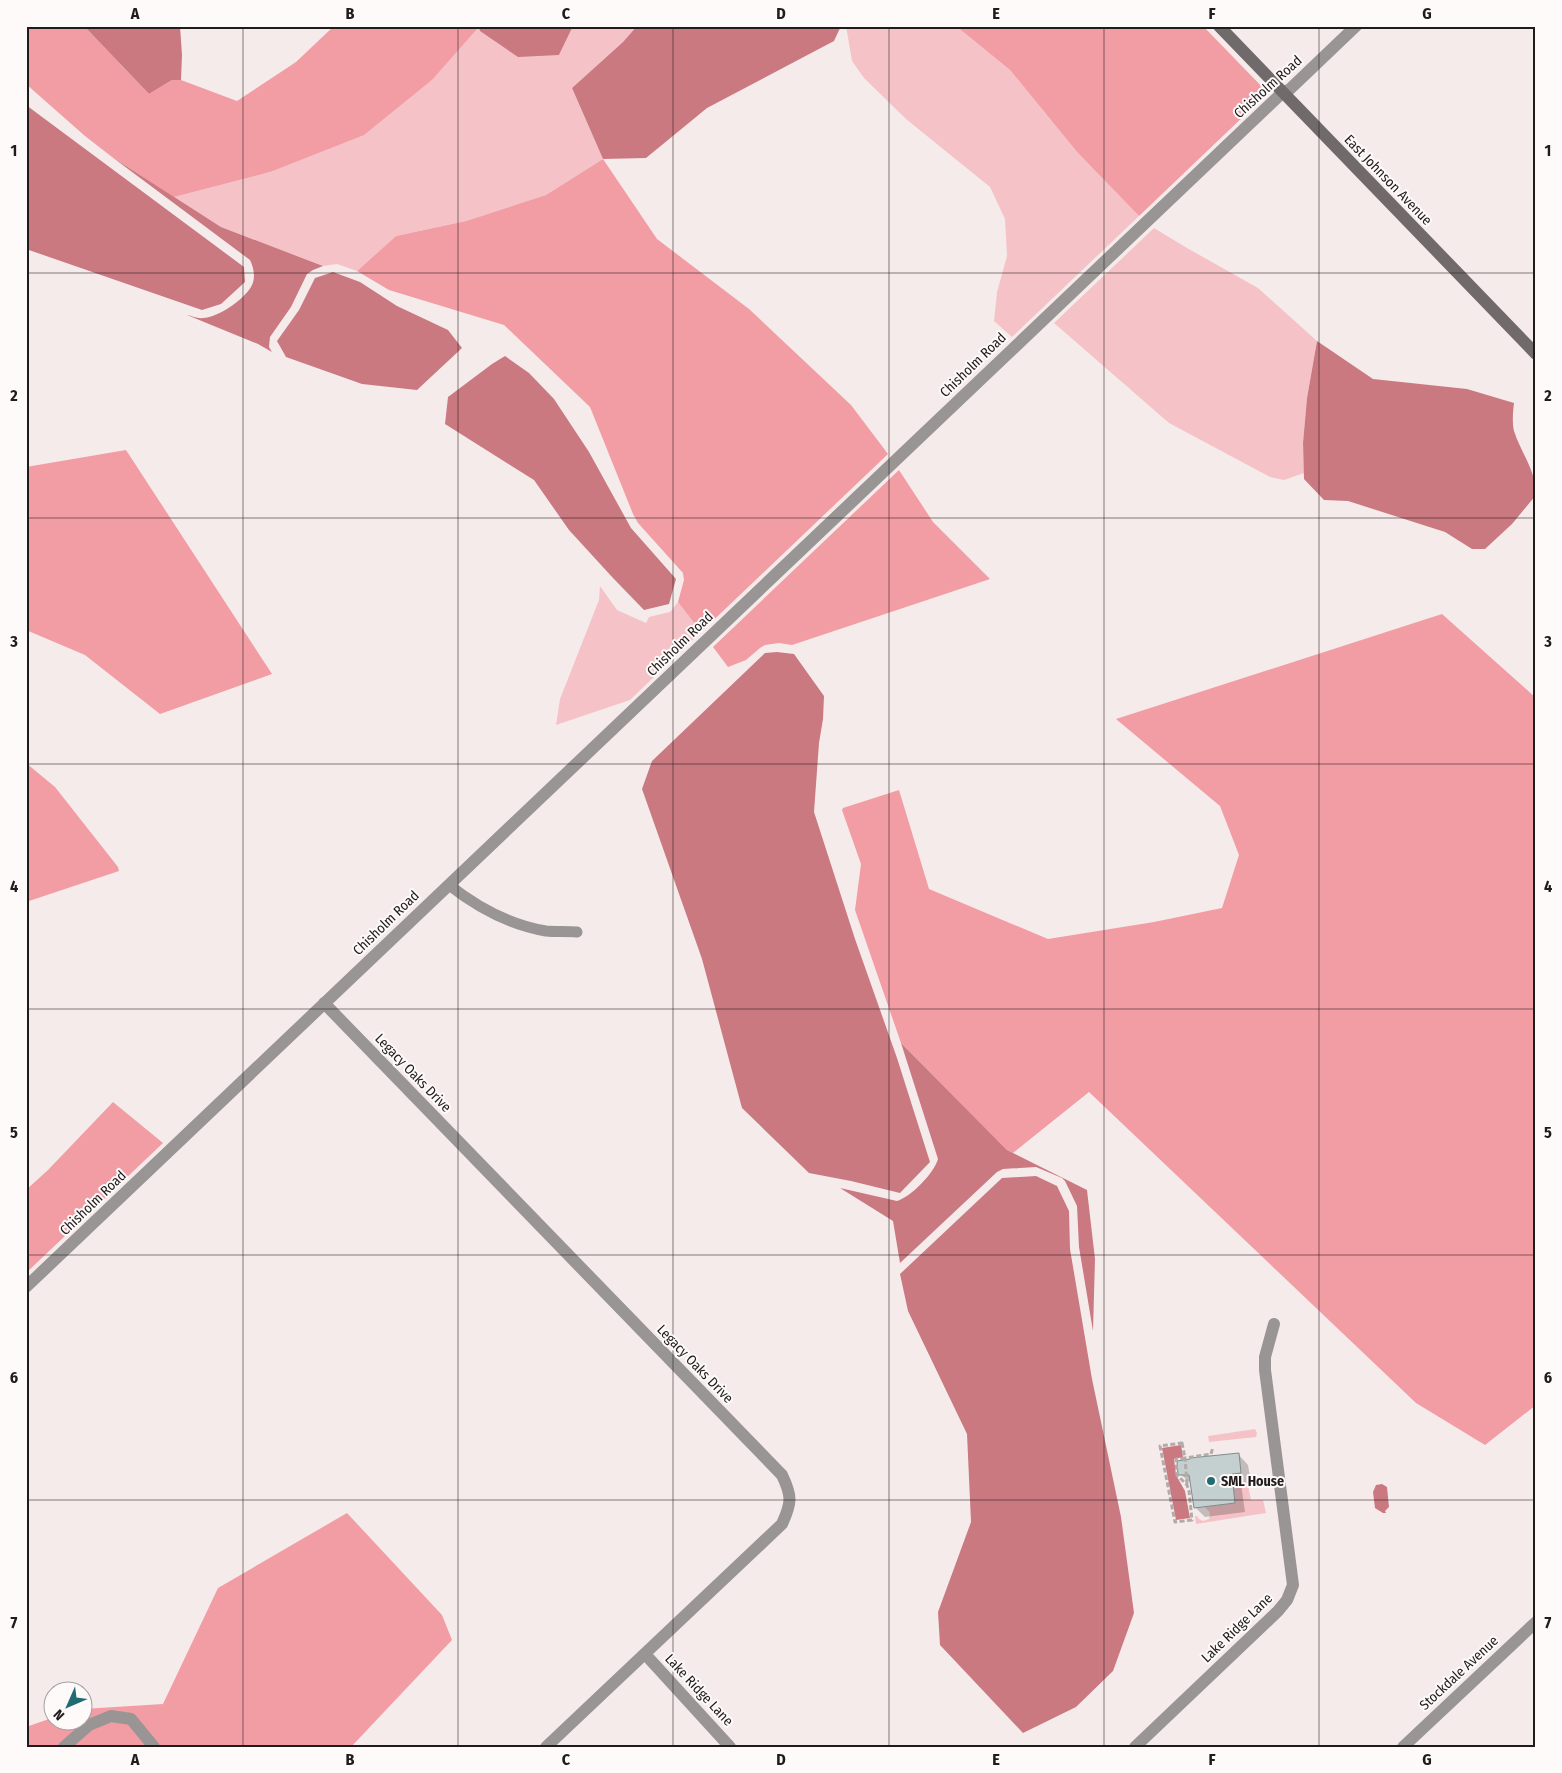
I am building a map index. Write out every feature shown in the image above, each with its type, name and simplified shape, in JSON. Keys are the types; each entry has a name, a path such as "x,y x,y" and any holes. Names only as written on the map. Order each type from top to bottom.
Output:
{"main road":[{"name":"East Johnson Avenue","path":"1219,26 1536,354"}],"street":[{"name":"Chisholm Road","path":"26,1287 1282,93 1290,89 1356,26"},
{"name":"Legacy Oaks Drive","path":"324,1004 782,1474 789,1490 789,1508 782,1524 546,1747"},
{"name":"Lake Ridge Lane","path":"1135,1747 1278,1611 1287,1600 1293,1585 1265,1370 1265,1357 1274,1324"},
{"name":"Stockdale Avenue","path":"1403,1747 1536,1622"},
{"name":"Lake Ridge Lane","path":"645,1654 730,1747"},
{"path":"64,1747 89,1725 111,1716 131,1719 154,1747"}],"lane":[{"path":"449,885 479,906 517,923 547,931 576,932"}],"path":[{"path":"1182,1443 1187,1485 1192,1520 1175,1522 1160,1446 1182,1443"},
{"path":"1187,1485 1177,1474 1176,1459 1211,1454 1212,1447"}],"shaded area":[{"path":"26,26 84,26 149,94 172,80 181,80 237,101 296,62 334,26 477,26 478,28 433,79 364,135 270,172 174,197 112,157 26,84"},
{"path":"84,26 180,26 181,80 172,80 149,94"},
{"path":"478,26 573,26 559,55 518,57 480,31"},
{"path":"573,26 637,26 623,42 572,88 603,159 546,195 466,221 396,236 357,271 337,264 323,266 221,227 174,197 270,172 433,79 478,28 480,31 559,55"},
{"path":"637,26 841,26 834,41 707,108 646,158 603,159 572,88 623,42"},
{"path":"846,26 956,26 1010,70 1077,152 1139,216 1012,337 994,321 997,292 1007,256 1005,219 990,187 906,119 864,78 852,61"},
{"path":"956,26 1203,26 1268,93 1139,216 1077,152 1010,70"},
{"path":"26,105 244,267 245,282 221,304 202,310 26,249"},
{"path":"112,157 221,227 323,266 307,274 291,307 270,337 269,347 272,352 258,344 187,315 199,318 216,315 242,297 254,281 250,260"},
{"path":"603,159 657,239 749,309 851,405 888,454 701,632 678,602 684,580 683,573 638,523 590,407 504,325 389,290 357,271 396,236 466,221 546,195"},
{"path":"1154,228 1258,288 1317,341 1307,398 1303,443 1304,473 1284,480 1270,477 1169,423 1054,323"},
{"path":"333,272 360,282 397,306 448,330 462,348 417,390 362,384 286,357 277,341 299,310 315,278"},
{"path":"1317,341 1373,379 1467,389 1514,403 1514,431 1534,478 1536,495 1512,524 1485,549 1472,549 1445,532 1348,501 1324,500 1304,479 1303,443 1307,398"},
{"path":"505,356 529,373 554,399 589,452 631,528 676,579 669,604 644,610 569,530 534,480 445,424 448,397"},
{"path":"126,450 272,674 160,714 85,655 26,630 26,467"},
{"path":"899,470 933,522 990,579 792,645 779,643 765,645 746,660 728,667 713,647"},
{"path":"600,586 617,610 646,623 649,617 670,612 678,602 701,632 630,700 556,725 560,699 599,600"},
{"path":"1442,614 1536,698 1536,1405 1485,1445 1416,1403 1089,1092 1013,1153 1007,1150 901,1043 855,910 861,864 842,810 843,808 899,790 929,889 1048,939 1154,922 1222,908 1239,855 1220,806 1116,719"},
{"path":"765,653 794,654 824,696 814,812 930,1162 900,1193 809,1173 742,1108 702,959 642,789 652,761"},
{"path":"26,763 55,787 118,867 119,871 26,902"},
{"path":"901,1043 1007,1150 1087,1190 1095,1259 1093,1331 1079,1247 1077,1206 1062,1178 1036,1167 1003,1169 997,1172 900,1263 893,1221 840,1188 897,1201 915,1190 936,1165 938,1159"},
{"path":"113,1102 163,1143 26,1273 26,1190 48,1170"},
{"path":"1036,1176 1057,1186 1069,1211 1070,1249 1092,1379 1121,1517 1134,1613 1113,1671 1076,1707 1023,1733 940,1645 938,1612 971,1522 967,1434 908,1311 900,1274 1002,1178"},
{"path":"1255,1429 1256,1437 1209,1442 1208,1436"},
{"path":"1181,1445 1183,1457 1174,1459 1176,1475 1185,1491 1190,1518 1176,1520 1162,1448"},
{"path":"1247,1481 1251,1500 1263,1500 1266,1513 1196,1524 1195,1516 1203,1521 1209,1519 1210,1513 1205,1507 1235,1503 1233,1489 1242,1487"},
{"path":"1382,1484 1387,1487 1389,1507 1385,1511 1386,1513 1375,1508 1373,1492 1376,1485"},
{"path":"347,1513 442,1615 452,1640 351,1747 26,1747 26,1727 42,1721 42,1730 92,1730 92,1708 163,1704 218,1588"}],"building":[{"name":"SML House","path":"1239,1453 1241,1473 1232,1474 1235,1503 1194,1508 1189,1475 1178,1475 1177,1461"}],"place":[{"name":"SML House","path":"1211,1481"}]}
